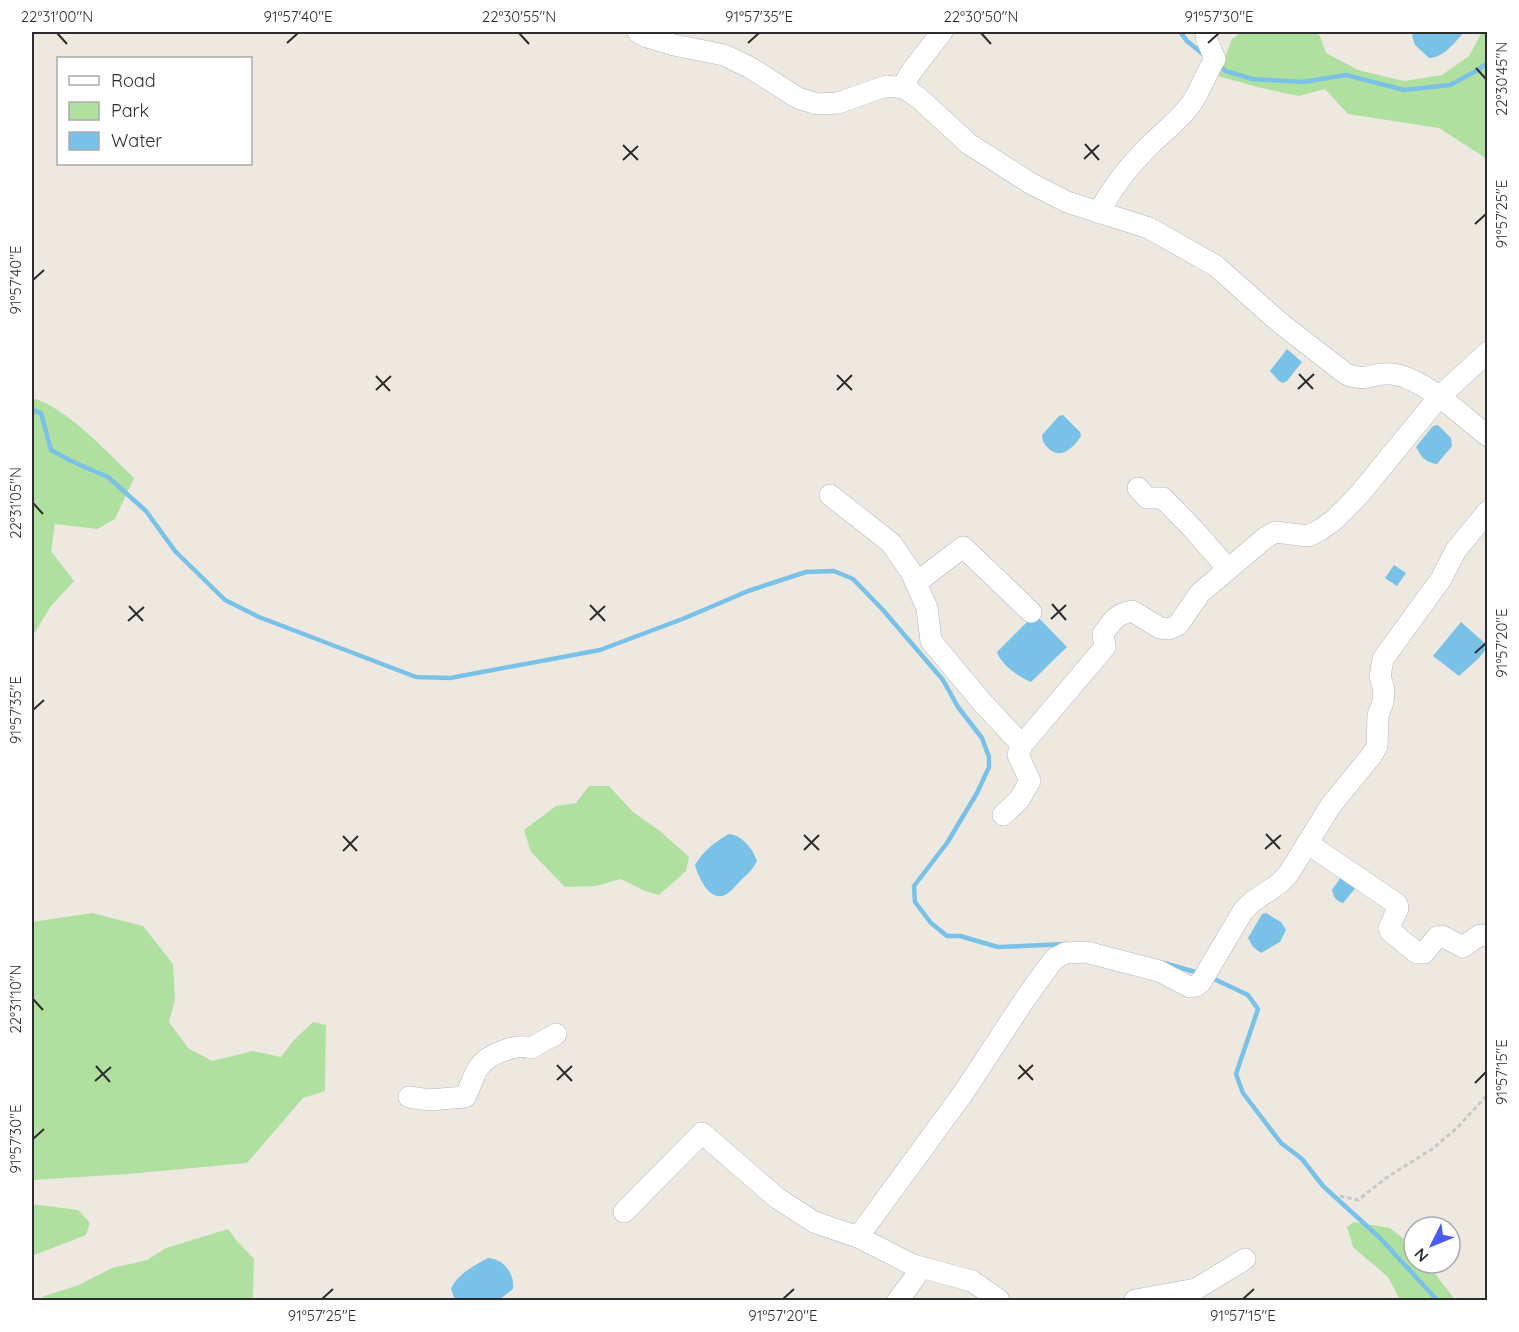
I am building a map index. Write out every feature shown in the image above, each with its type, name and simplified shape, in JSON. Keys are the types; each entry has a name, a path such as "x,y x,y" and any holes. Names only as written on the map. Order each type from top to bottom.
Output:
{"street":[{"path":"638,32 674,45 724,55 749,67 789,94 817,104 838,103 886,86 912,92 984,154 1040,188 1067,202 1149,228 1216,266 1279,322 1346,374 1360,379 1392,374 1410,378 1488,436"},
{"path":"902,88 910,72 942,32"},
{"path":"1100,213 1106,199 1141,156 1191,104 1212,64 1206,32"},
{"path":"1003,815 1018,800 1030,781 1018,755 1022,745 1105,647 1103,634 1115,616 1132,611 1160,628 1169,629 1178,624 1200,593 1265,538 1275,532 1308,536 1320,531 1358,496 1439,398 1488,352"},
{"path":"1138,488 1147,498 1163,498 1228,569"},
{"path":"830,495 891,543 911,572 927,608 931,640 981,701 1022,745"},
{"path":"858,1237 964,1092 1054,959 1065,953 1086,951 1159,971 1190,987 1196,986 1243,911 1284,878 1331,805 1372,755 1377,746 1378,715 1384,690 1380,676 1383,659 1441,579 1456,550 1488,511"},
{"path":"916,583 963,547 1031,612"},
{"path":"1307,843 1397,904 1398,908 1389,928 1390,931 1417,953 1424,953 1437,937 1442,936 1463,947 1480,934 1488,936"},
{"path":"409,1097 429,1100 465,1097 483,1062 514,1047 531,1048 556,1034"},
{"path":"624,1212 702,1133 795,1211 829,1228 858,1237 920,1267 972,1281 999,1300"},
{"path":"1135,1300 1196,1289 1245,1259"},
{"path":"898,1300 914,1280 920,1267"}],"path":[{"path":"1340,1196 1358,1200 1386,1178 1432,1149 1457,1128 1488,1094"}],"green space":[{"path":"1242,32 1316,32 1320,36 1326,53 1358,70 1404,81 1442,75 1469,56 1482,32 1487,32 1487,159 1439,128 1348,114 1325,89 1299,96 1218,76 1232,39"},
{"path":"32,398 58,410 99,444 134,478 115,519 97,529 55,524 51,551 74,581 51,606 32,637"},
{"path":"589,786 609,786 633,812 660,831 689,857 686,871 659,895 621,879 596,886 565,887 531,852 524,830 556,806 576,803"},
{"path":"92,913 143,926 173,964 175,1000 169,1022 188,1048 212,1061 253,1051 281,1057 293,1041 313,1022 326,1025 325,1091 303,1098 247,1163 32,1180 32,922"},
{"path":"32,1204 78,1210 90,1223 86,1235 32,1256"},
{"path":"1354,1222 1390,1228 1402,1238 1402,1275 1436,1275 1455,1300 1400,1300 1388,1277 1353,1247 1347,1227"},
{"path":"228,1229 254,1259 253,1300 40,1300 44,1296 79,1285 112,1268 147,1260 166,1248"}],"water":[{"path":"1414,32 1464,32 1440,55 1429,58 1415,45 1412,36"},
{"path":"1287,349 1302,362 1283,383 1270,371"},
{"path":"1063,415 1080,432 1081,436 1067,451 1053,452 1043,441 1042,435 1059,416"},
{"path":"1438,425 1451,438 1452,446 1437,464 1424,459 1416,447 1433,426"},
{"path":"1394,565 1406,573 1397,586 1385,578"},
{"path":"1034,615 1067,647 1031,682 1011,670 997,652"},
{"path":"1461,622 1488,646 1479,658 1459,676 1433,656"},
{"path":"729,834 746,843 757,861 730,891 725,895 717,896 704,886 695,865 710,847"},
{"path":"1343,874 1358,885 1343,903 1336,899 1332,890"},
{"path":"1266,913 1281,922 1286,930 1280,942 1261,953 1253,947 1248,938 1262,914"},
{"path":"488,1258 499,1261 507,1268 512,1278 513,1289 499,1300 455,1300 451,1289 453,1284 467,1271"}],"waterway":[{"path":"1180,32 1204,55"},
{"path":"1218,65 1226,71 1252,79 1303,82 1346,75 1404,90 1450,85 1488,62"},
{"path":"32,410 41,413 51,450 108,477 146,511 175,551 225,600 259,617 416,677 450,678 600,650 748,591 806,572 834,571 853,579 943,680 958,707 982,738 989,757 989,767 977,793 947,843 914,886 915,902 931,923 947,936 960,936 998,947 1067,944"},
{"path":"1164,963 1199,973"},
{"path":"1210,977 1248,995 1258,1009 1236,1074 1243,1093 1281,1143 1302,1159 1323,1186 1380,1238 1437,1300"}]}
